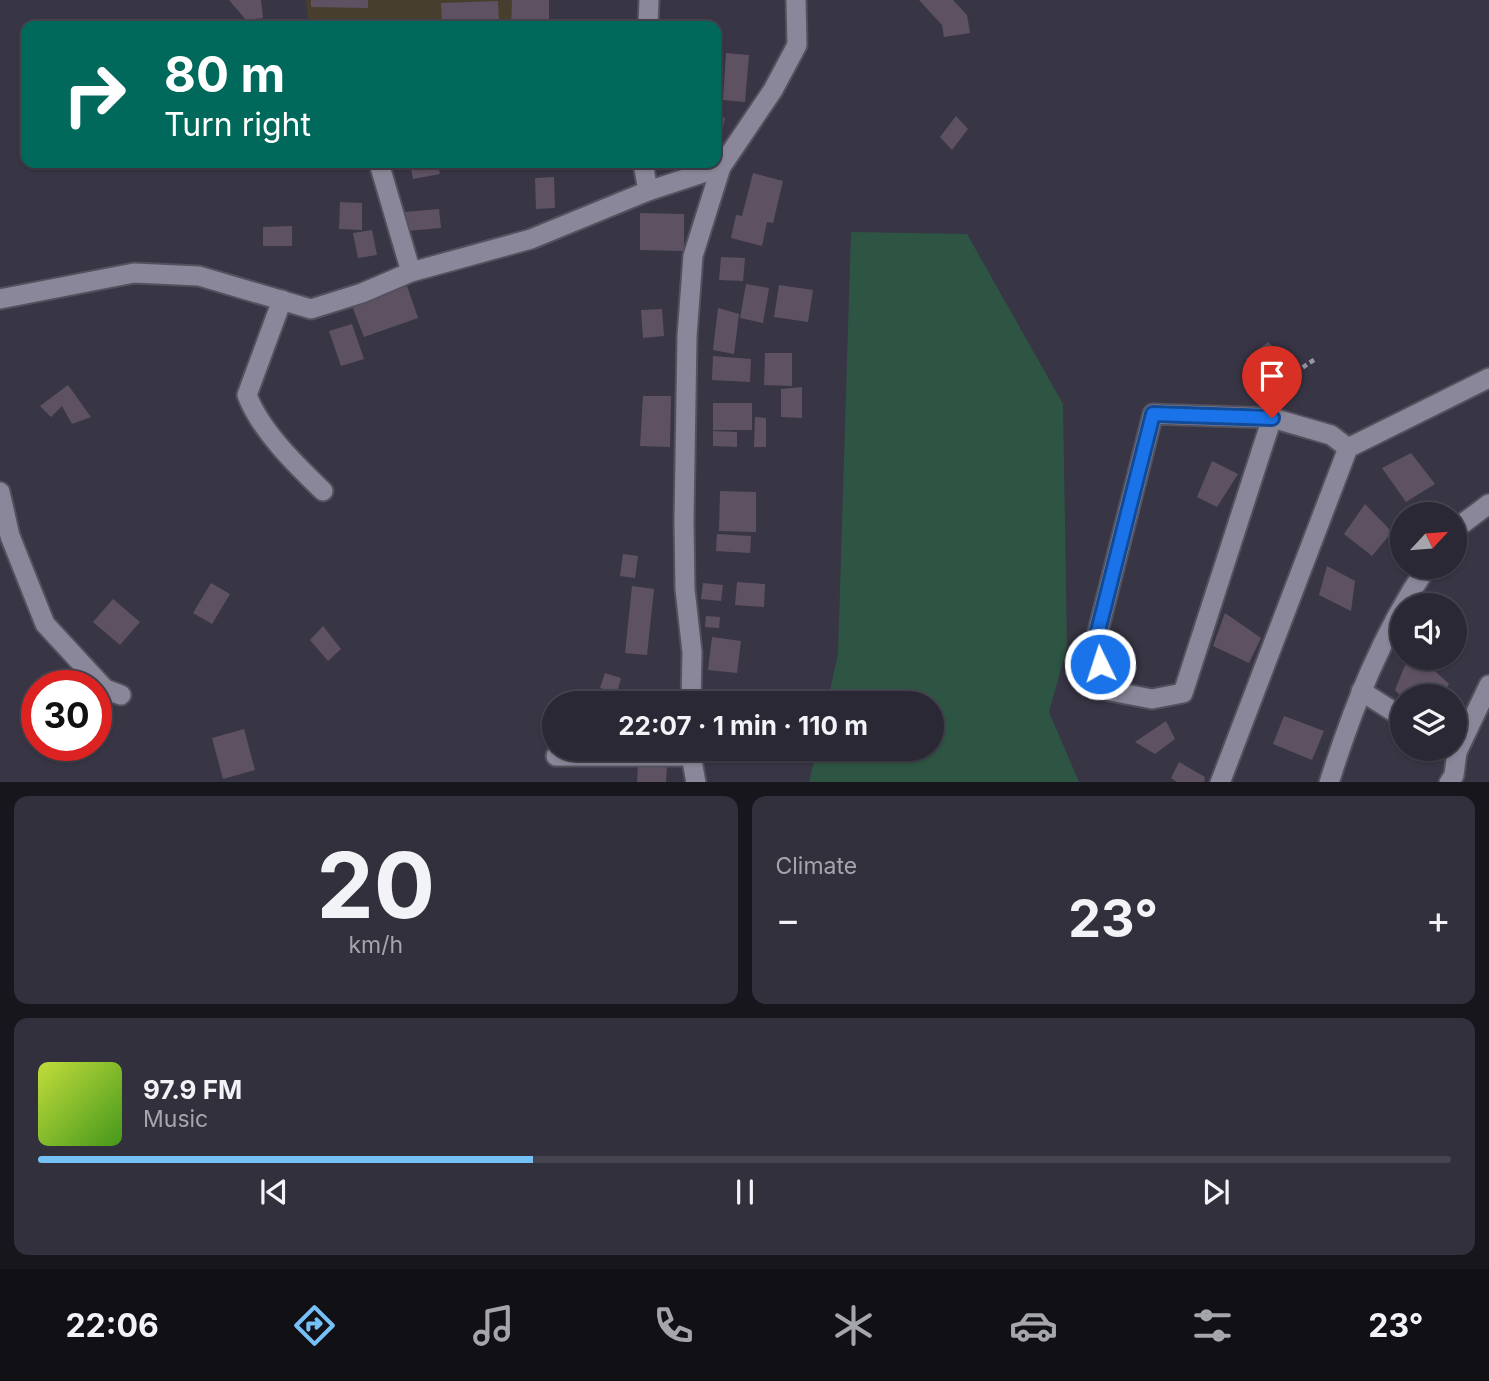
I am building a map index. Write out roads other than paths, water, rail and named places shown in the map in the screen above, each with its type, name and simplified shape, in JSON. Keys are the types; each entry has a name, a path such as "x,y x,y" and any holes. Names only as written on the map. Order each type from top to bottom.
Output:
{"street":[{"path":"648,21 649,0"},
{"path":"721,167 773,90 797,45 796,0"},
{"path":"380,168 411,272"},
{"path":"644,168 648,191"},
{"path":"0,299 134,274 199,276 311,309 362,293 411,272 531,239 648,191 718,168"},
{"path":"691,691 692,652 684,575 687,337 694,256 721,168"},
{"path":"282,300 247,394 254,414 293,463 323,491"},
{"path":"1220,782 1348,448 1489,378"},
{"path":"1272,418 1183,693 1152,699 1105,690 1096,639 1153,414 1272,418 1331,435 1348,448"},
{"path":"0,492 10,536 45,624 106,690 121,695"},
{"path":"1467,520 1489,504"},
{"path":"1329,782 1361,691 1400,607 1419,579"},
{"path":"1467,727 1489,685"},
{"path":"1361,691 1390,709"},
{"path":"692,761 696,782"},
{"path":"1449,782 1454,775 1455,761"}]}
